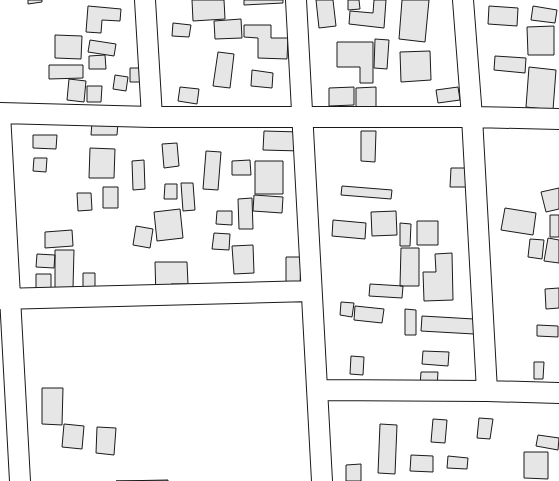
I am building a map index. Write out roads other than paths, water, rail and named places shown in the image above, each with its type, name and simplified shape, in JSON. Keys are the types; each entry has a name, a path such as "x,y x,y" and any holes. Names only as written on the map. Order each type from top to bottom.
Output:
{"street":[{"path":"145,0 152,117"},
{"path":"296,0 322,481"},
{"path":"463,0 472,117 487,391"},
{"path":"20,481 5,299 0,113 152,117 472,117 559,119"},
{"path":"5,299 311,291"},
{"path":"317,390 559,393"}]}
